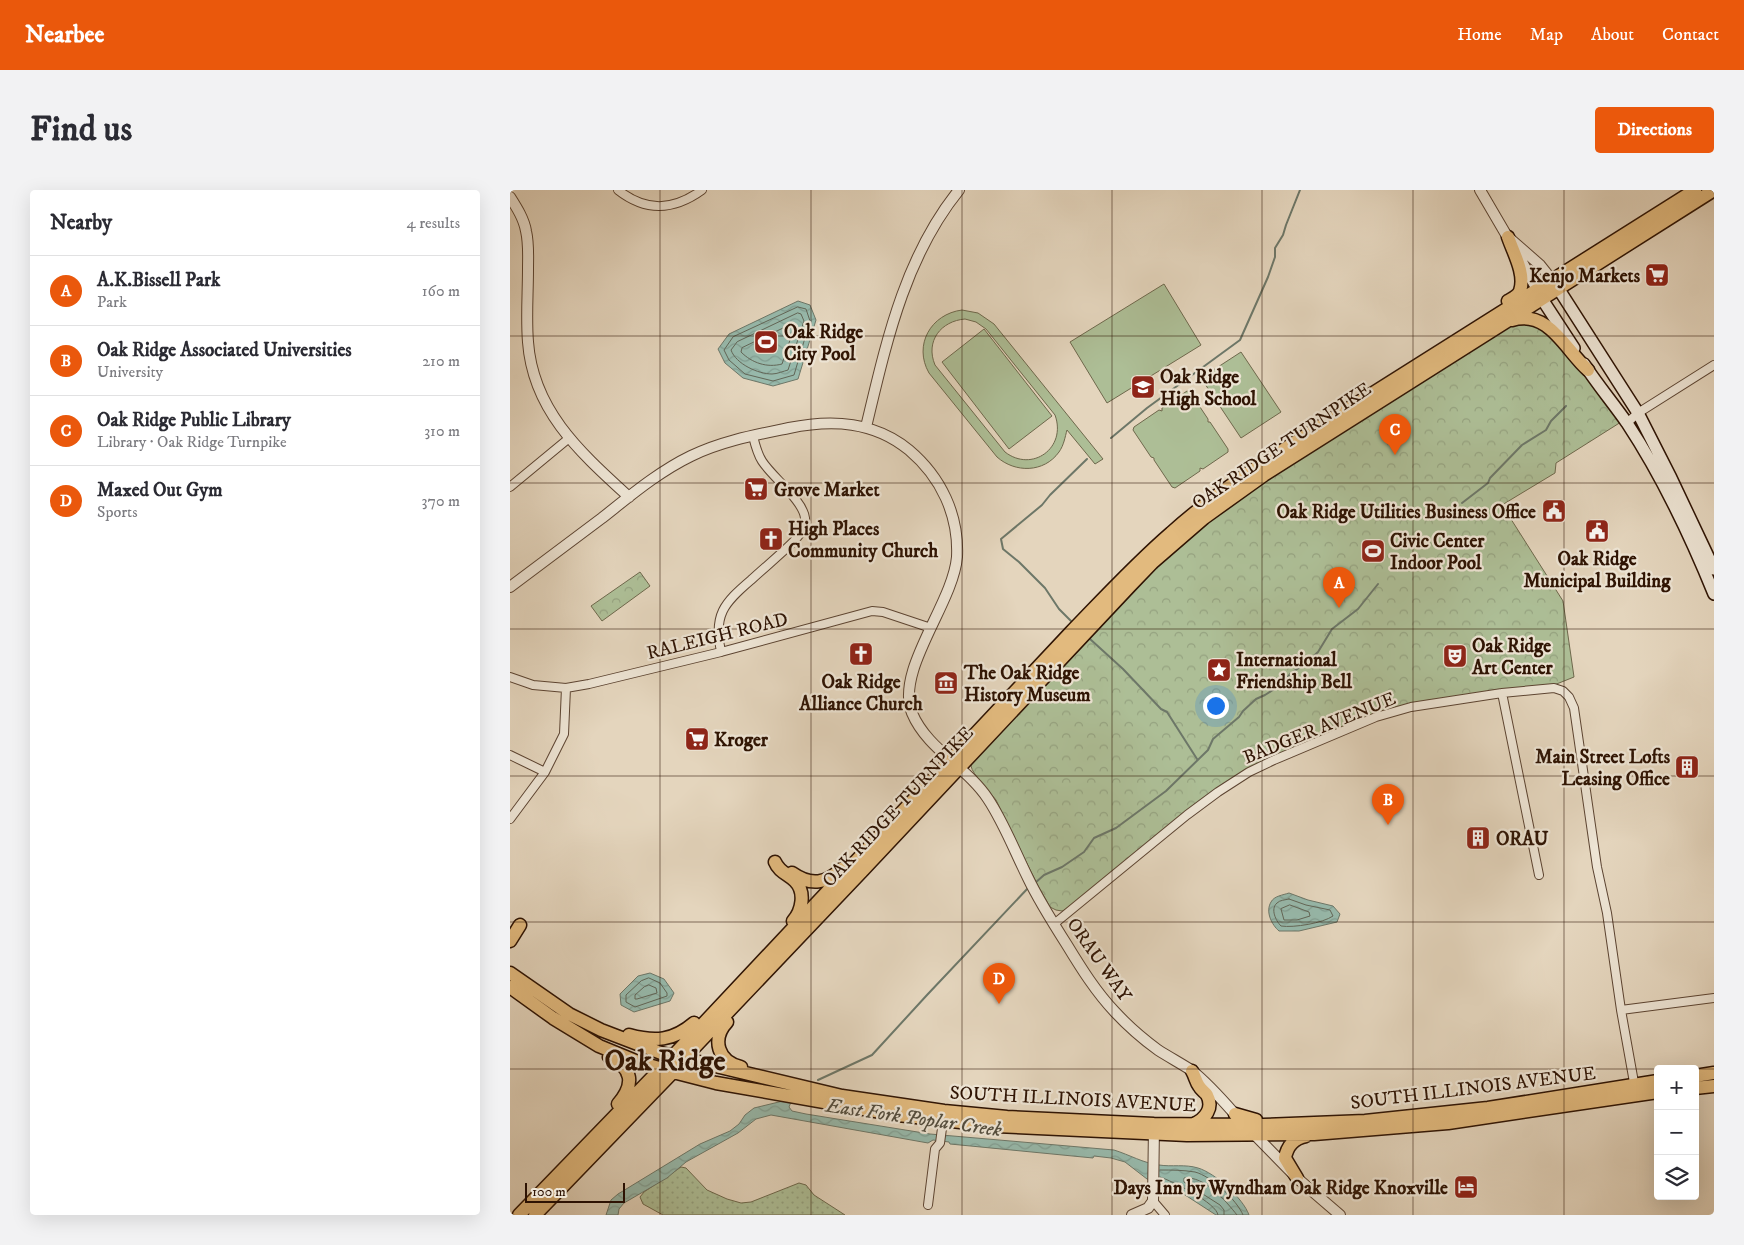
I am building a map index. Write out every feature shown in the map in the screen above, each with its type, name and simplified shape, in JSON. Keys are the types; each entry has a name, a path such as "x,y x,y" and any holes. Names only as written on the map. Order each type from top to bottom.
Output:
{"highway":[{"name":"OAK RIDGE TURNPIKE","path":"1555,284 1714,190"},
{"name":"OAK RIDGE TURNPIKE","path":"678,1058 756,984 1135,566 1171,533 1238,480 1423,362 1540,294 1693,191"},
{"path":"1423,362 1441,344 1505,304 1520,292 1520,271 1508,236"},
{"name":"OAK RIDGE TURNPIKE","path":"536,1215 678,1058 755,968 897,819 955,764 1152,563 1204,518 1272,470 1507,321 1540,294"},
{"path":"1507,321 1519,318 1535,320 1550,327 1588,370"},
{"path":"582,1020 600,1023 640,1038 653,1040 666,1039 684,1031 755,968 776,939 799,914 801,896 798,885 778,869 775,862 804,880 814,882 826,879 835,875 867,842 897,819"},
{"path":"510,936 520,925 510,941"},
{"path":"510,966 537,986 560,1008"},
{"name":"SOUTH ILLINOIS AVENUE","path":"510,973 560,1008 582,1020 634,1044 678,1058 842,1096 1007,1118 1255,1135 1314,1134 1448,1123 1635,1090 1654,1083"},
{"path":"756,984 742,1006 721,1028 718,1036 720,1051 724,1059 734,1065 765,1073 782,1083"},
{"path":"510,986 600,1052 622,1064 629,1076 627,1092 603,1122 591,1142"},
{"name":"SOUTH ILLINOIS AVENUE","path":"579,1035 624,1057 687,1076 716,1083 942,1124 1154,1129 1193,1124 1280,1125 1365,1121 1635,1090 1654,1092"},
{"name":"OAK RIDGE TURNPIKE","path":"519,1215 591,1142 667,1070"},
{"path":"1192,1071 1200,1088 1210,1102 1209,1110 1204,1118 1193,1124"},
{"path":"1699,1075 1714,1073"},
{"path":"536,1215 578,1180 673,1083 687,1076"},
{"path":"1699,1088 1714,1086"},
{"path":"1235,1114 1256,1120 1320,1118 1365,1121"},
{"path":"1297,1178 1285,1158 1286,1152 1294,1139 1314,1134"}],"main road":[{"path":"1555,284 1638,413 1685,517 1714,594"},
{"path":"1540,294 1588,370 1626,423 1685,517 1714,569"}],"street":[{"path":"618,190 628,198 643,205 659,207 677,204 702,190"},
{"path":"866,427 883,355 916,259 929,233 959,190"},
{"path":"1480,190 1540,294"},
{"path":"510,197 525,225 528,243 527,325 530,360 537,384 544,401 568,439 629,497"},
{"path":"1508,236 1540,265 1555,284"},
{"path":"1626,423 1638,413 1714,365"},
{"name":"ORAU WAY","path":"510,587 659,475 691,456 721,444 812,424 830,422 866,427 900,443 922,461 939,484 952,514 956,536 957,557 949,590 912,673 909,701 911,710 922,731 988,799 998,815 1031,884 1054,924 1095,987 1114,1011 1133,1030 1192,1071 1297,1178 1340,1215"},
{"path":"721,652 718,626 728,601 792,543 803,531 806,521 804,510 762,462 753,436"},
{"path":"510,487 568,439"},
{"name":"RALEIGH ROAD","path":"510,677 533,685 566,688 589,684 721,652 872,611 883,612 932,628"},
{"path":"510,819 546,772 564,734 566,688"},
{"name":"BADGER AVENUE","path":"1054,924 1187,815 1249,772 1274,760 1376,717 1411,707 1502,693 1554,688 1563,691 1569,697 1574,708 1635,1090"},
{"path":"1502,693 1539,875"},
{"path":"510,755 546,772"},
{"path":"1621,1010 1714,998"},
{"path":"928,1205 936,1149 940,1143 942,1124"},
{"path":"1151,1205 1154,1129"},
{"path":"1132,1215 1151,1205"},
{"path":"1151,1205 1165,1215"}],"green space":[{"path":"1164,284 1201,345 1107,403 1070,342"},
{"path":"962,310 978,313 994,324 1103,459 1095,464 1067,430 1059,452 1046,464 1038,467 1021,468 1012,466 997,457 929,373 925,362 924,342 928,332 934,324 951,313","holes":["965,319 976,322 986,329 1055,415 1056,438 1052,447 1045,454 1026,460 1015,458 1005,452 935,365 932,348 934,340 942,328"]},
{"path":"1511,322 1545,326 1621,422 1556,463 1555,473 1502,505 1563,601 1574,677 1554,685 1410,705 1258,765 1070,908 1062,911 1050,907 996,800 972,769 973,758 1157,563 1258,483"},
{"path":"984,329 1052,416 1009,449 942,362"},
{"path":"1241,352 1281,412 1241,438 1201,378"},
{"path":"1187,391 1190,392 1208,419 1208,422 1210,422 1228,449 1228,452 1203,469 1200,468 1200,471 1175,488 1172,487 1154,458 1151,457 1133,430 1134,427 1159,410 1162,411 1162,408"},
{"path":"640,572 650,586 602,621 591,606"},
{"path":"681,1167 686,1168 707,1190 741,1203 751,1202 799,1183 806,1185 814,1195 845,1215 663,1215 643,1204 640,1197 644,1192"}],"water":[{"name":"Oak Ridge City Pool","path":"798,301 810,305 816,320 798,379 773,386 743,378 725,363 718,349 729,334"},
{"path":"1289,893 1333,906 1340,914 1337,922 1299,931 1279,931 1270,918 1269,906 1274,898"},
{"path":"650,973 664,979 674,993 670,1001 634,1012 621,1005 620,994 638,976"},
{"name":"East Fork Poplar Creek","path":"783,1101 791,1102 789,1107 792,1111 806,1114 930,1134 1114,1150 1153,1164 1198,1168 1212,1175 1228,1187 1241,1201 1249,1215 1216,1215 1182,1193 1160,1182 1147,1179 1125,1162 1111,1158 1094,1156 1093,1158 950,1144 949,1142 933,1140 928,1143 771,1115 756,1119 738,1133 686,1162 667,1178 624,1203 619,1209 618,1215 606,1215 611,1200 618,1194 700,1144 730,1131 754,1108"}],"waterway":[{"path":"1111,438 1147,408 1240,340 1268,277 1275,257 1275,248 1283,235 1300,190"},
{"path":"1462,503 1488,483 1490,478 1522,445 1546,430 1551,421 1566,406"},
{"path":"1072,622 1059,609 1045,588 1003,549 1001,539 1042,505 1087,459"},
{"path":"1035,883 1044,875 1062,867 1084,852 1094,838 1116,828 1166,791 1208,750 1213,739 1239,717 1256,699 1282,684 1290,674 1318,652 1332,629 1358,609 1378,584"},
{"path":"1090,639 1123,669 1161,709 1167,712 1197,759"},
{"path":"818,1080 872,1055 1029,887"}],"place":[{"name":"Kenjo Markets","path":"1657,275"},
{"name":"Oak Ridge City Pool","path":"766,342"},
{"name":"Oak Ridge High School","path":"1143,387"},
{"name":"Oak Ridge Public Library","path":"1395,455"},
{"name":"Grove Market","path":"756,489"},
{"name":"Oak Ridge Utilities Business Office","path":"1554,511"},
{"name":"Oak Ridge Municipal Building","path":"1597,531"},
{"name":"High Places Community Church","path":"771,539"},
{"name":"Civic Center Indoor Pool","path":"1373,551"},
{"name":"A.K.Bissell Park","path":"1339,608"},
{"name":"Oak Ridge Alliance Church","path":"861,654"},
{"name":"Oak Ridge Art Center","path":"1455,656"},
{"name":"International Friendship Bell","path":"1219,670"},
{"name":"The Oak Ridge History Museum","path":"946,683"},
{"name":"Kroger","path":"697,739"},
{"name":"Main Street Lofts Leasing Office","path":"1687,767"},
{"name":"Oak Ridge Associated Universities","path":"1388,825"},
{"name":"ORAU","path":"1478,838"},
{"name":"Maxed Out Gym","path":"999,1004"},
{"name":"Days Inn by Wyndham Oak Ridge Knoxville","path":"1466,1187"}],"district":[{"name":"Oak Ridge","path":"665,1060"}]}
